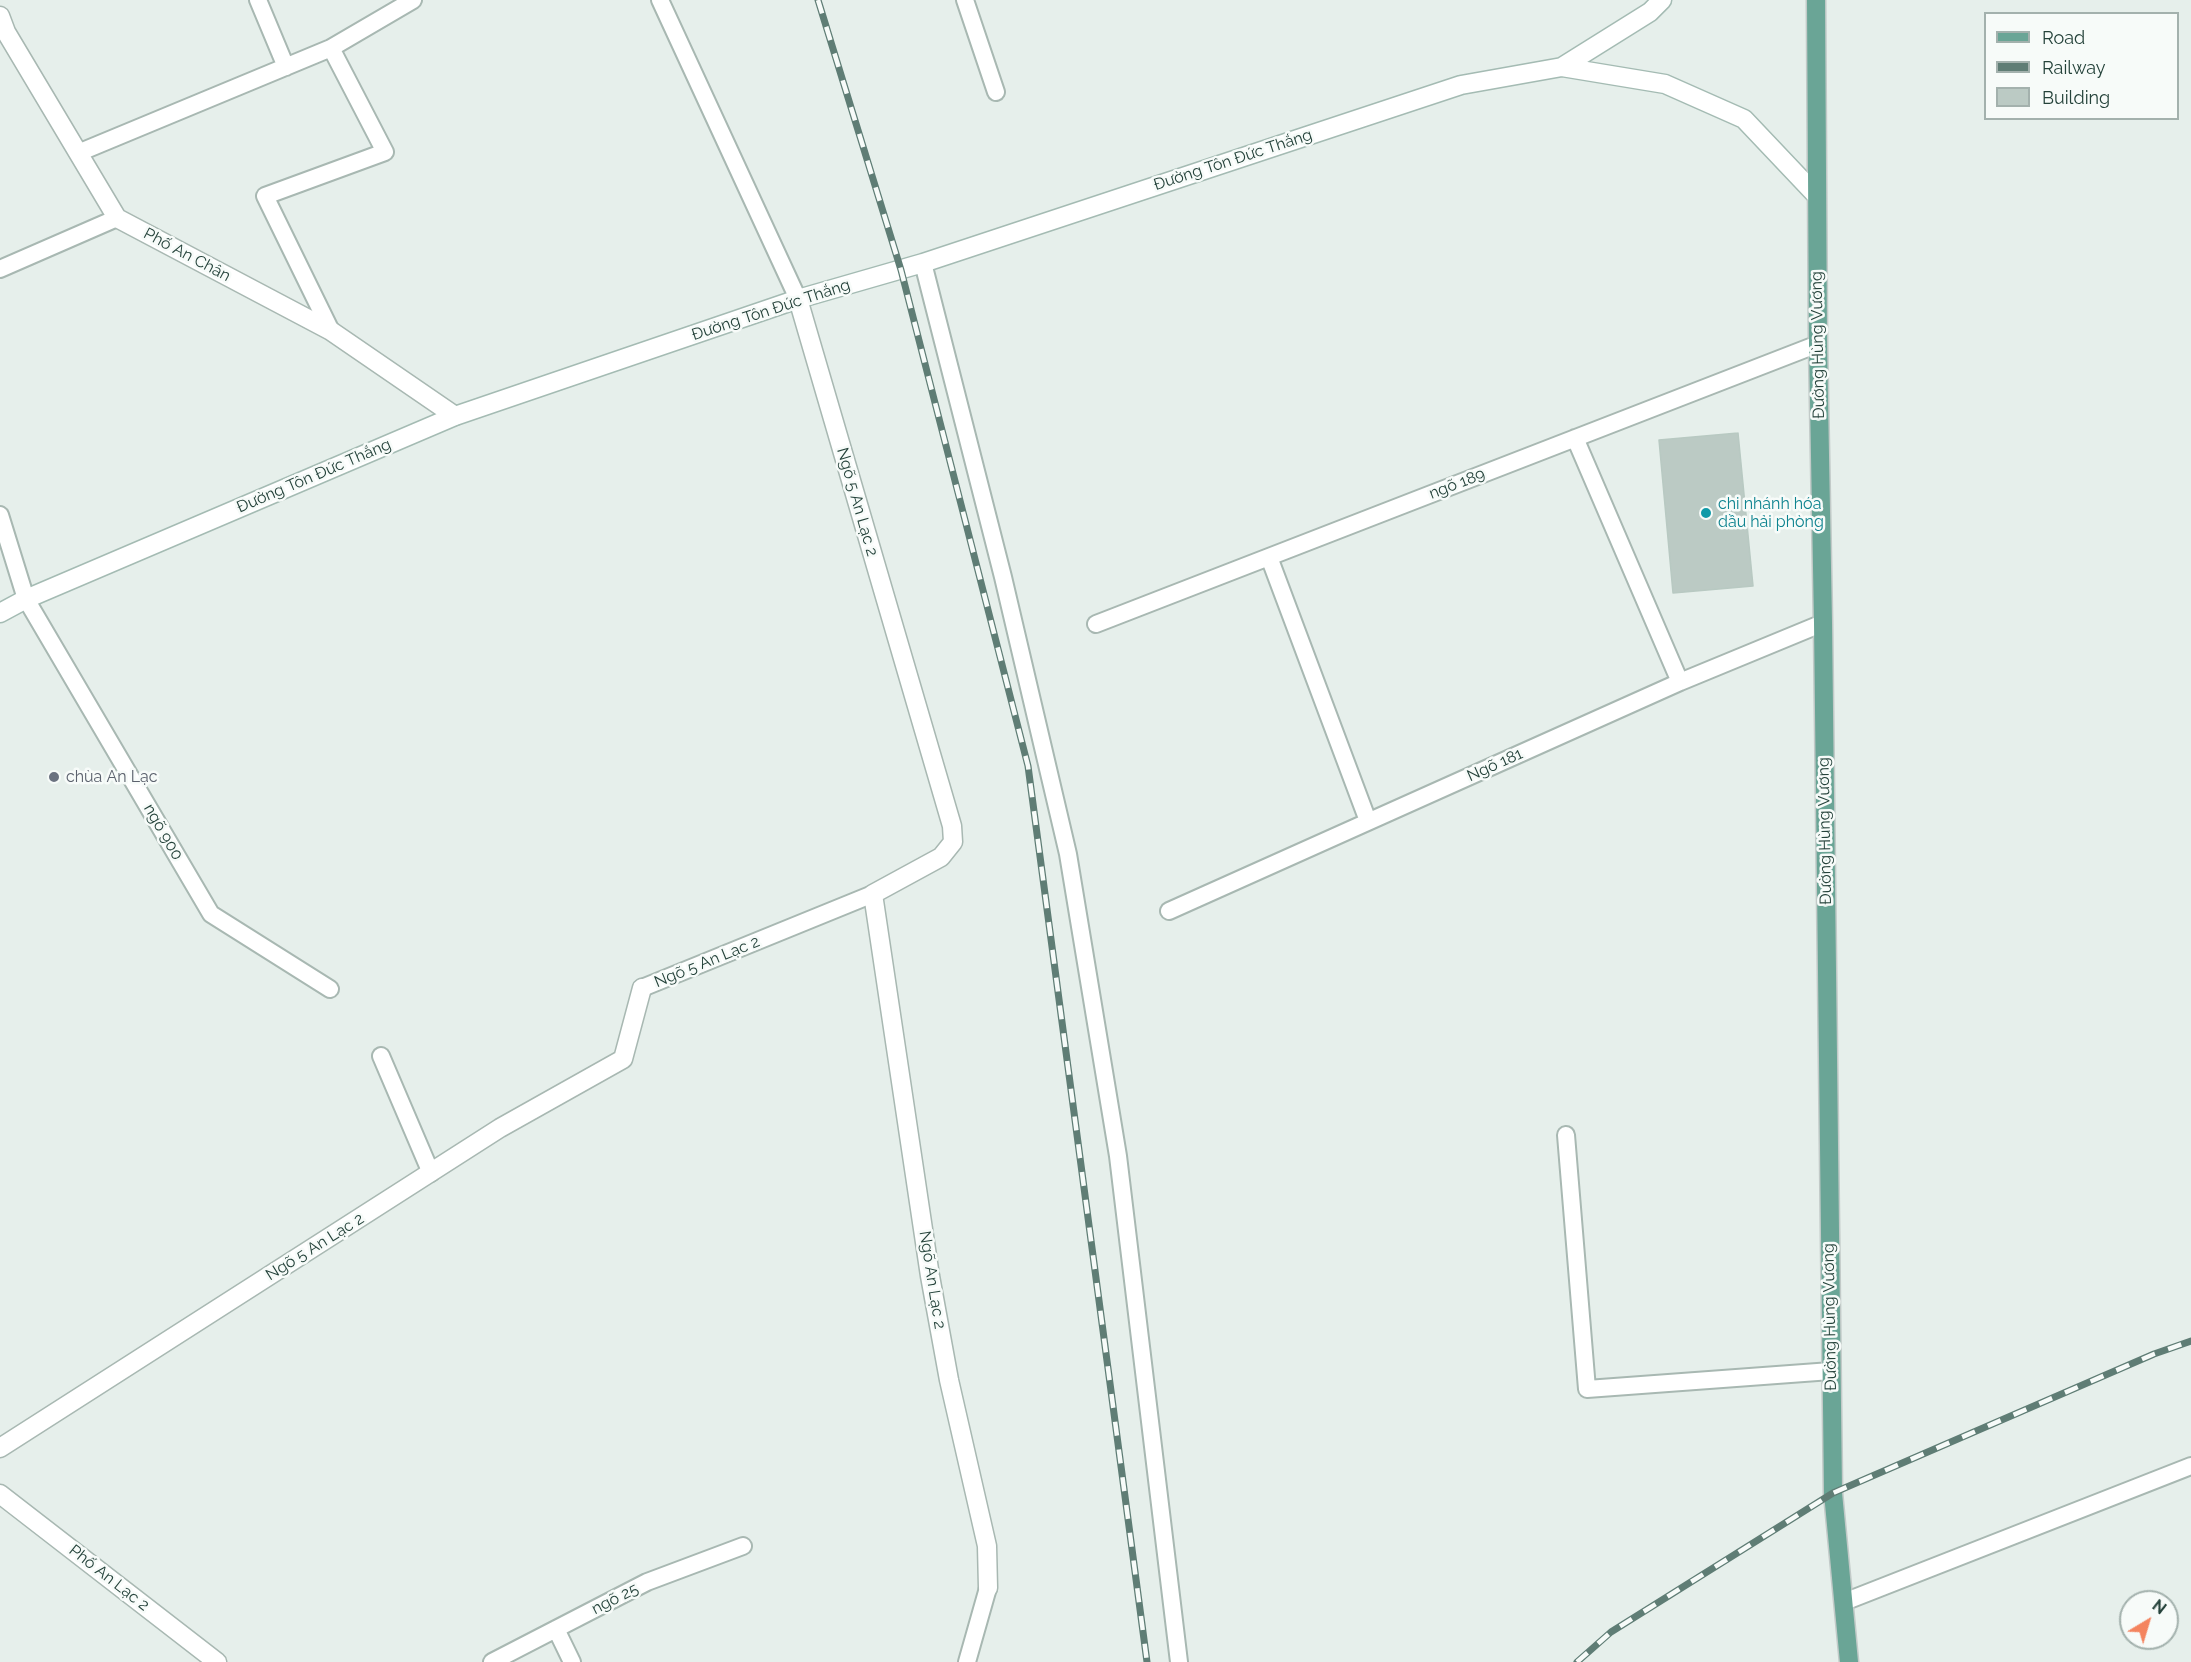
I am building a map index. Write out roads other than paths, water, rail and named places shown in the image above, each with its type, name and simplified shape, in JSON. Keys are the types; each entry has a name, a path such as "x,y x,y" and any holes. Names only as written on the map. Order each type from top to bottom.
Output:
{"main road":[{"name":"Đường Hùng Vương","path":"1816,0 1816,195 1833,1493 1849,1662"}],"street":[{"path":"1562,67 1650,12 1662,0"},
{"path":"0,16 6,32 117,218"},
{"name":"Đường Tôn Đức Thắng","path":"0,613 26,599 455,416 798,299 923,263 1461,85 1562,67"},
{"path":"1562,67 1665,84 1744,119 1816,195"},
{"name":"Phố An Chân","path":"117,218 331,331 455,416"},
{"name":"Ngõ 5 An Lạc 2","path":"798,299 952,826 953,842 941,857 873,894"},
{"name":"Ngõ An Lạc 2","path":"873,894 930,1276 949,1380 987,1546 988,1588"},
{"name":"Ngõ 5 An Lạc 2","path":"0,1448 500,1128 622,1059 642,988"},
{"name":"Phố An Lạc 2","path":"0,1494 217,1662"}],"lane":[{"path":"258,0 286,67"},
{"path":"78,153 331,48 413,0"},
{"path":"660,0 798,299"},
{"path":"965,0 996,92"},
{"path":"331,48 384,152 265,196 331,331"},
{"path":"0,269 117,218"},
{"path":"923,263 1005,589 1068,854 1118,1156 1179,1662"},
{"name":"ngõ 189","path":"1096,624 1818,344"},
{"path":"1575,438 1680,682"},
{"name":"ngõ 900","path":"0,515 26,599 211,914 330,989"},
{"path":"1269,557 1368,821"},
{"name":"Ngõ 181","path":"1169,911 1680,682 1823,624"},
{"name":"Ngõ 5 An Lạc 2","path":"642,988 873,894"},
{"path":"381,1056 431,1173"},
{"path":"1566,1135 1587,1389 1831,1371"},
{"path":"1844,1602 2191,1466"},
{"name":"ngõ 25","path":"492,1662 647,1582 743,1546"},
{"name":"Ngõ An Lạc 2","path":"967,1662 988,1588"},
{"path":"556,1629 572,1662"}],"railway":[{"path":"818,0 901,270 1028,766 1147,1662"},
{"path":"1577,1662 1611,1632 1833,1493 2154,1354 2191,1341"}],"place":[{"name":"chi nhánh hóa dầu hải phòng","path":"1706,513"},
{"name":"chùa An Lạc","path":"54,777"}]}
